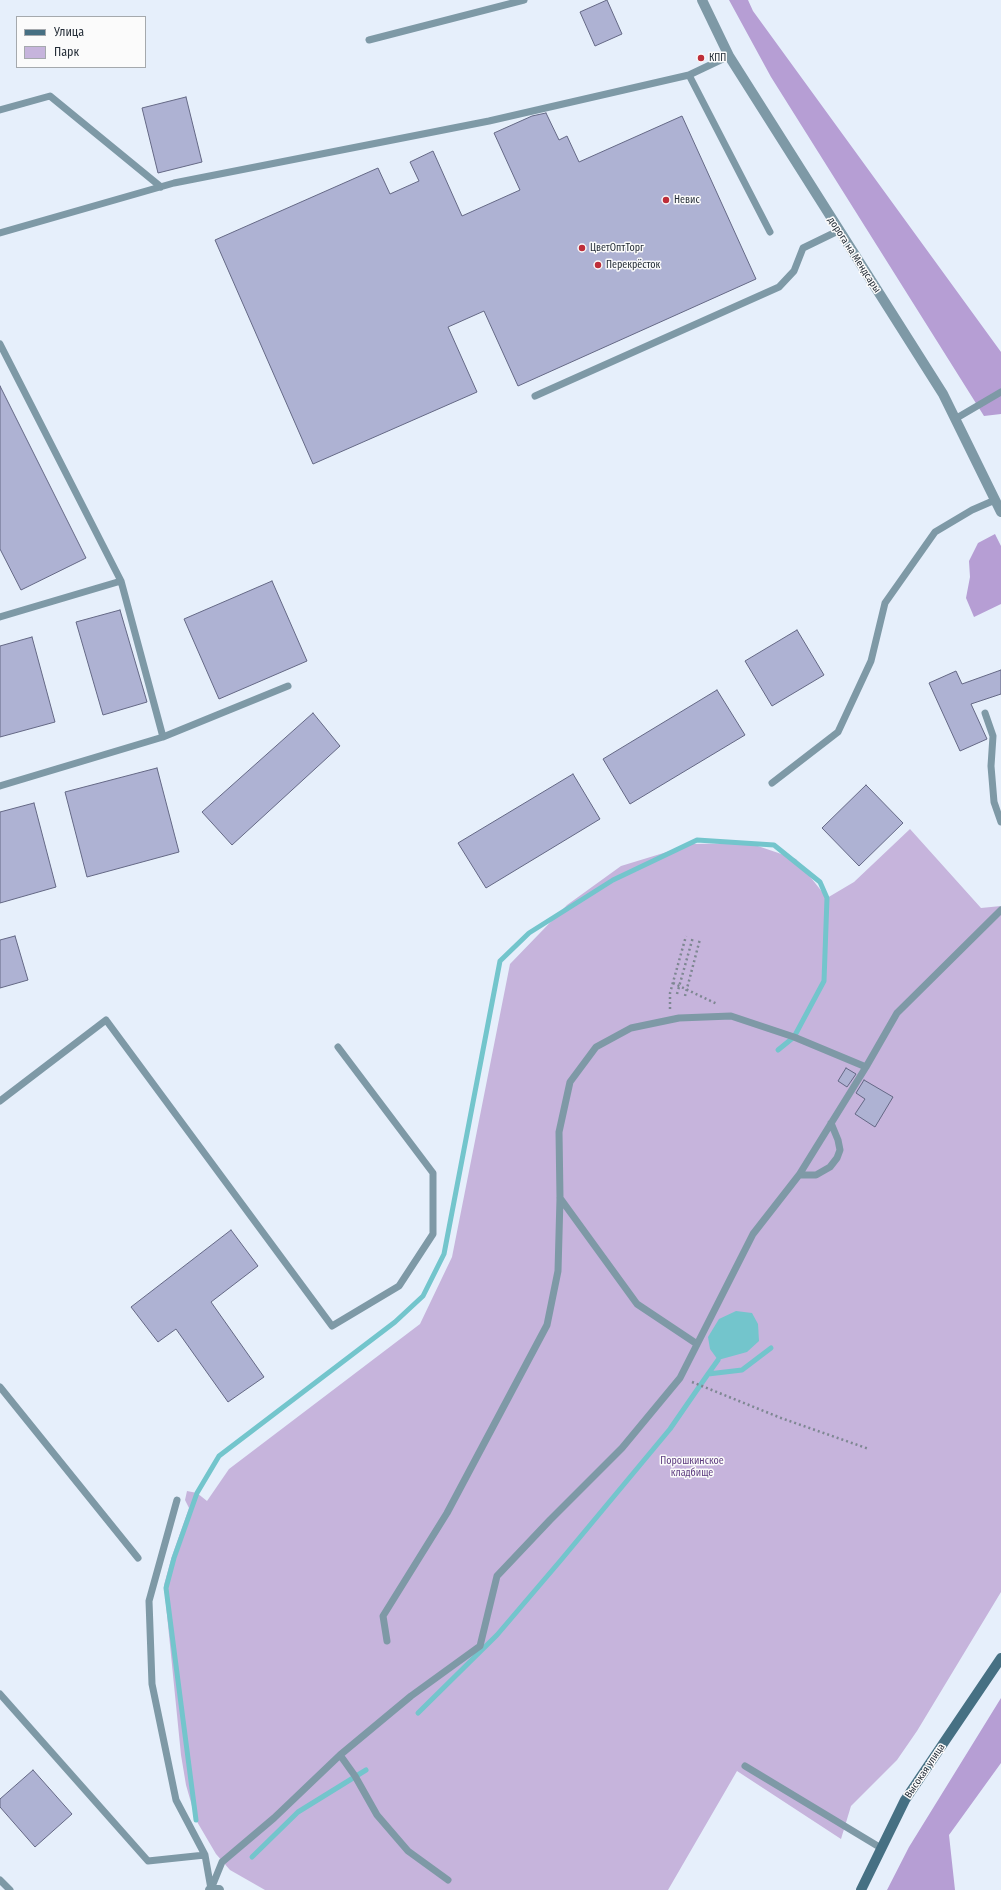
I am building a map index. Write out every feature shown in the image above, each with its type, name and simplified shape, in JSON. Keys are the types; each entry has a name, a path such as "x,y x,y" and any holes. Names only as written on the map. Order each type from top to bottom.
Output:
{"street":[{"name":"дорога на Мендсары","path":"702,0 729,56 838,231 927,368 955,419 1001,512"},
{"name":"Высокая улица","path":"861,1890 905,1800 1001,1658"}],"lane":[{"path":"369,40 524,0"},
{"path":"0,233 161,187 489,121 689,75 729,56"},
{"path":"689,75 770,232"},
{"path":"0,110 50,96 161,187"},
{"path":"535,396 779,287 794,271 803,248 838,231"},
{"path":"0,344 121,581 163,737"},
{"path":"955,419 1001,392"},
{"path":"772,783 838,732 872,661 885,603 935,532 972,510 995,500"},
{"path":"0,617 121,581"},
{"path":"0,786 163,737 288,686"},
{"path":"985,714 993,736 991,766 994,802 1001,822"},
{"path":"213,1890 222,1862 274,1818 340,1755 411,1696 480,1646 497,1576 550,1520 622,1448 680,1378 754,1234 799,1175 866,1067 897,1013 1001,910"},
{"path":"387,1641 383,1616 447,1513 547,1325 558,1271 560,1198 559,1132 570,1082 596,1047 631,1028 679,1018 731,1016 794,1037 866,1067"},
{"path":"0,1100 106,1020 332,1326 399,1286 433,1234 433,1173 338,1047"},
{"path":"799,1175 816,1176 830,1166 837,1158 840,1150 838,1140 831,1123"},
{"path":"560,1198 637,1304 698,1344"},
{"path":"0,1387 138,1558"},
{"path":"177,1500 149,1601 152,1684 176,1800 205,1855 213,1890"},
{"path":"0,1694 148,1862 205,1855"},
{"path":"340,1755 355,1776 377,1815 408,1851 448,1880"},
{"path":"745,1766 882,1848"},
{"path":"0,1880 10,1890"}],"path":[{"path":"670,993 686,936"},
{"path":"677,994 693,937"},
{"path":"685,996 700,939"},
{"path":"673,983 714,1002 731,1016"},
{"path":"680,1378 701,1384 781,1418 869,1449"}],"green space":[{"name":"Порошкинское кладбище","path":"910,829 981,908 1001,906 1001,1592 917,1731 897,1760 851,1806 841,1839 737,1771 668,1890 265,1890 230,1870 216,1854 196,1820 186,1785 181,1755 164,1585 172,1556 189,1508 185,1500 187,1491 197,1493 207,1501 229,1469 420,1324 452,1257 510,964 567,905 621,866 693,844 749,843 796,859 827,898 854,882"}],"shaded area":[{"path":"729,0 748,0 753,11 1001,352 1001,414 984,416 771,77"},
{"path":"995,534 1001,546 1001,604 974,617 966,598 970,577 969,561 978,543"},
{"path":"1001,1698 1001,1763 949,1835 955,1890 887,1890 909,1847"}],"water":[{"path":"736,1311 752,1313 758,1324 759,1341 747,1352 718,1360 710,1349 708,1337 719,1319"}],"building":[{"path":"607,0 622,34 595,46 580,12"},
{"path":"186,97 202,162 158,173 142,108"},
{"path":"546,113 559,140 567,136 579,162 682,116 756,279 518,386 484,311 448,327 477,392 313,464 215,240 378,168 390,194 419,181 410,162 433,151 462,216 520,190 494,133 532,116"},
{"path":"0,386 86,558 21,590 0,549"},
{"path":"272,581 307,661 219,699 184,619"},
{"path":"120,610 147,702 103,715 76,622"},
{"path":"797,630 824,675 772,706 745,661"},
{"path":"32,637 55,722 0,737 0,646"},
{"path":"1001,670 1001,694 971,704 987,739 960,751 929,683 956,671 962,684"},
{"path":"717,690 745,735 630,804 603,759"},
{"path":"313,713 340,746 232,845 202,812"},
{"path":"157,768 179,852 87,877 65,792"},
{"path":"573,774 600,819 486,888 458,843"},
{"path":"866,785 903,823 859,866 822,828"},
{"path":"34,803 56,887 0,903 0,812"},
{"path":"15,936 28,980 0,988 0,940"},
{"path":"846,1068 856,1074 847,1087 838,1081"},
{"path":"864,1080 893,1097 875,1127 855,1114 865,1099 856,1093"},
{"path":"231,1230 258,1266 211,1302 264,1377 228,1402 176,1329 158,1342 131,1307"},
{"path":"33,1770 72,1814 35,1847 0,1807 0,1799"}],"waterway":[{"path":"196,1820 166,1588 174,1558 197,1493 219,1456 395,1322 423,1296 444,1254 500,961 529,933 613,880 697,840 774,845 820,882 827,898 824,981 794,1037 778,1050"},
{"path":"418,1713 497,1635 670,1429 708,1374 742,1370 771,1348"},
{"path":"708,1374 718,1360"},
{"path":"252,1857 298,1812 366,1770"}],"place":[{"name":"КПП","path":"701,58"},
{"name":"Невис","path":"666,200"},
{"name":"ЦветОптТорг","path":"582,248"},
{"name":"Перекрёсток","path":"598,265"}]}
